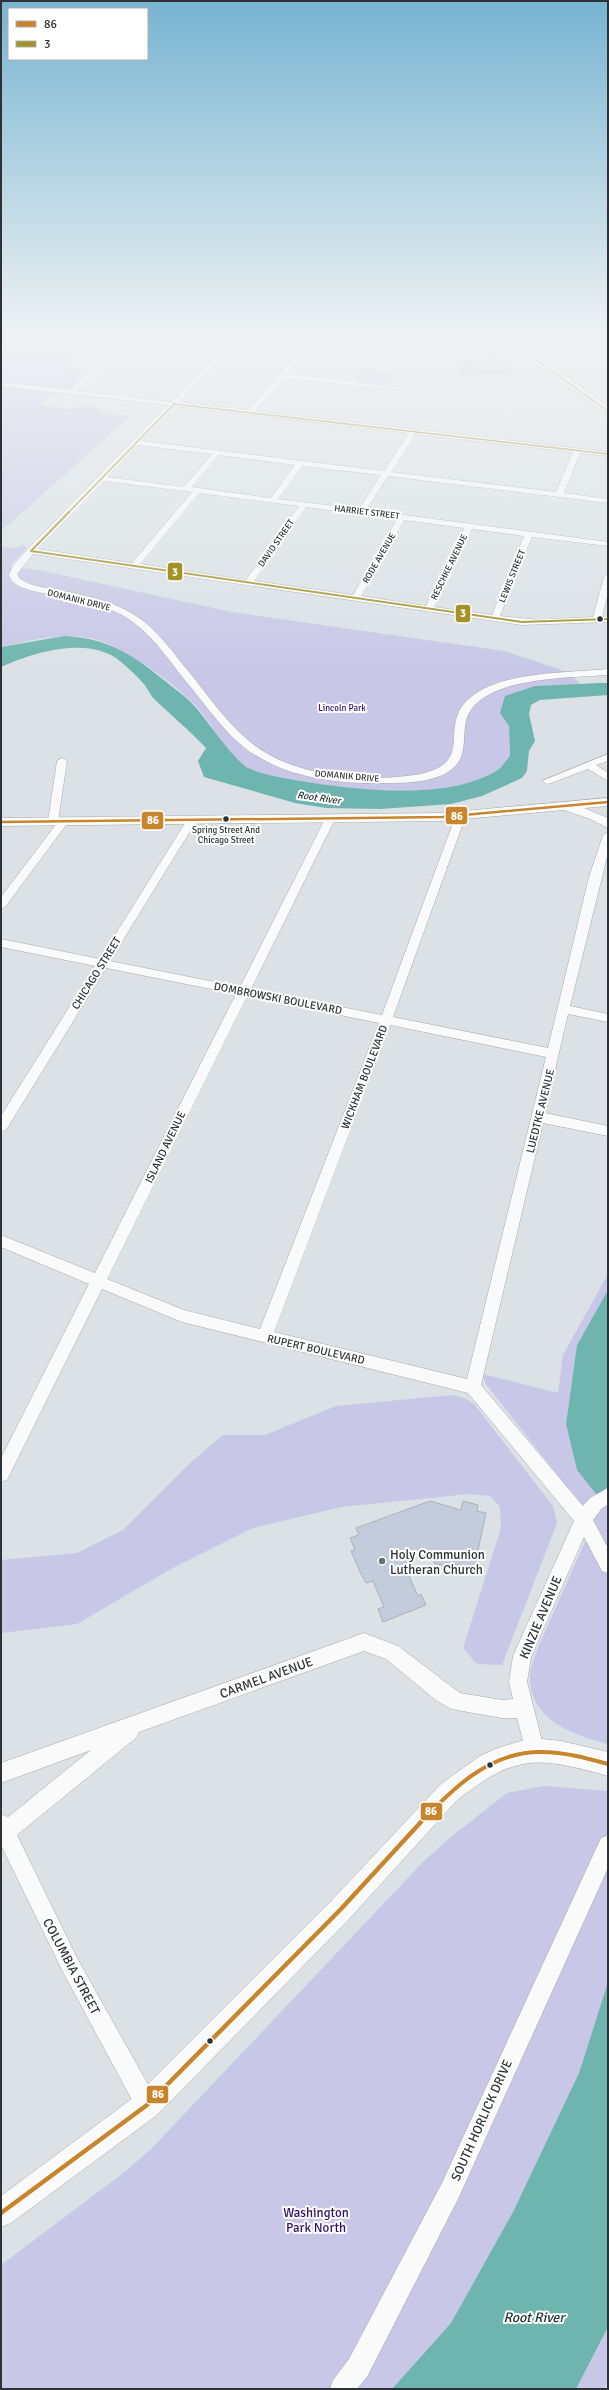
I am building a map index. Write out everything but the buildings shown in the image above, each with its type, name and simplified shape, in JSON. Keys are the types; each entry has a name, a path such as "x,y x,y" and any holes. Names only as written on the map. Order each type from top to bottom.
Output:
{"main road":[{"path":"1,822 330,819 461,816 558,805 608,802"},
{"path":"558,805 586,813 608,824"}],"street":[{"path":"31,552 132,447"},
{"path":"165,447 608,501"},
{"path":"361,512 404,447"},
{"path":"538,447 608,454"},
{"path":"559,495 577,451"},
{"path":"186,489 217,453"},
{"path":"273,500 300,463"},
{"name":"HARRIET STREET","path":"101,478 608,544"},
{"path":"134,566 198,490"},
{"name":"DAVID STREET","path":"249,582 304,504"},
{"name":"RODE AVENUE","path":"356,598 402,517"},
{"name":"RESCHKE AVENUE","path":"430,608 469,526"},
{"name":"LEWIS STREET","path":"495,618 529,534"},
{"path":"31,552 538,623 608,619"},
{"name":"DOMANIK DRIVE","path":"31,552 14,570 16,580 29,587 114,608 134,618 149,631 231,727 252,749 284,766 306,772 357,778 406,779 442,771 455,763 459,753 462,716 466,706 484,692 518,682 608,672"},
{"path":"597,619 608,577"},
{"path":"547,781 608,757"},
{"path":"1,905 58,821 62,761"},
{"path":"588,765 608,778"},
{"name":"WICKHAM BOULEVARD","path":"264,1337 386,1020 461,816"},
{"name":"ISLAND AVENUE","path":"1,1475 99,1281 242,990 330,819"},
{"name":"CHICAGO STREET","path":"1,1127 192,820"},
{"name":"LUEDTKE AVENUE","path":"473,1387 554,1054 595,877 608,835"},
{"name":"DOMBROWSKI BOULEVARD","path":"1,943 242,990 554,1054"},
{"path":"564,1009 608,1018"},
{"path":"539,1116 608,1131"},
{"name":"RUPERT BOULEVARD","path":"1,1241 182,1316 473,1387"},
{"path":"473,1387 583,1519 608,1565"},
{"name":"KINZIE AVENUE","path":"534,1749 518,1682 522,1656 583,1519 602,1500"},
{"name":"CARMEL AVENUE","path":"1,1773 364,1642 392,1652 444,1694 458,1702 502,1709 523,1708"},
{"path":"2,1831 138,1723"},
{"path":"1,2213 147,2105 341,1909 449,1792 480,1768 496,1759 534,1749 581,1756 608,1764"},
{"name":"COLUMBIA STREET","path":"2,1831 70,1965 147,2105"},
{"name":"SOUTH HORLICK DRIVE","path":"342,2389 358,2368 450,2191 608,1845"}],"green space":[{"path":"1,447 96,447 1,531"},
{"name":"Lincoln Park","path":"23,545 27,548 10,566 43,571 232,612 504,651 567,672 581,684 535,686 500,713 509,726 510,756 498,770 476,780 452,787 427,790 374,790 323,785 267,774 248,768 234,757 202,713 174,686 129,654 113,646 85,637 64,636 42,638 1,647 1,546 15,548"},
{"path":"608,1274 608,1290 577,1345 566,1424 577,1470 608,1509 608,1744 581,1736 556,1723 537,1705 532,1693 530,1674 534,1657 592,1526 562,1481 485,1383 483,1374 558,1393 563,1355"},
{"path":"452,1395 464,1398 474,1404 553,1506 557,1523 502,1665 477,1664 463,1648 501,1528 500,1507 490,1496 469,1494 341,1507 253,1528 171,1569 77,1624 1,1633 1,1560 77,1553 123,1530 189,1464 223,1435 265,1435 336,1406"},
{"name":"Washington Park North","path":"544,1786 608,1791 608,1982 579,2073 513,2212 451,2323 392,2389 1,2389 1,2265 126,2171 152,2148 424,1861 452,1836 507,1793"},
{"path":"608,2327 607,2383 604,2389 576,2389"}],"water":[{"name":"Root River","path":"64,636 95,640 109,645 121,650 145,665 191,702 229,750 242,764 248,768 261,773 281,777 374,790 427,790 452,786 476,780 498,770 510,756 509,726 500,713 505,696 535,686 600,683 608,683 608,695 540,700 531,705 529,714 535,741 529,751 527,771 522,778 482,796 451,804 380,809 326,808 295,803 204,777 198,761 206,748 153,698 144,685 130,670 116,658 103,652 74,648 58,649 43,652 1,667 1,647"},
{"path":"608,1290 608,1509 577,1470 566,1424 577,1345"},
{"name":"Root River","path":"608,1982 608,2327 576,2389 392,2389 451,2323 513,2212 579,2073"}],"transit line":[{"name":"3","path":"31,551 133,447"},
{"name":"3","path":"543,447 608,454"},
{"name":"3","path":"31,551 522,622 608,619"},
{"name":"86","path":"1,822 442,817 608,802"},
{"name":"86","path":"1,2213 147,2105 341,1909 449,1792 470,1776 507,1757 524,1753 561,1753 608,1764"}],"place":[{"name":"Spring Street And Chicago Street","path":"226,819"},
{"name":"Holy Communion Lutheran Church","path":"382,1561"}]}
